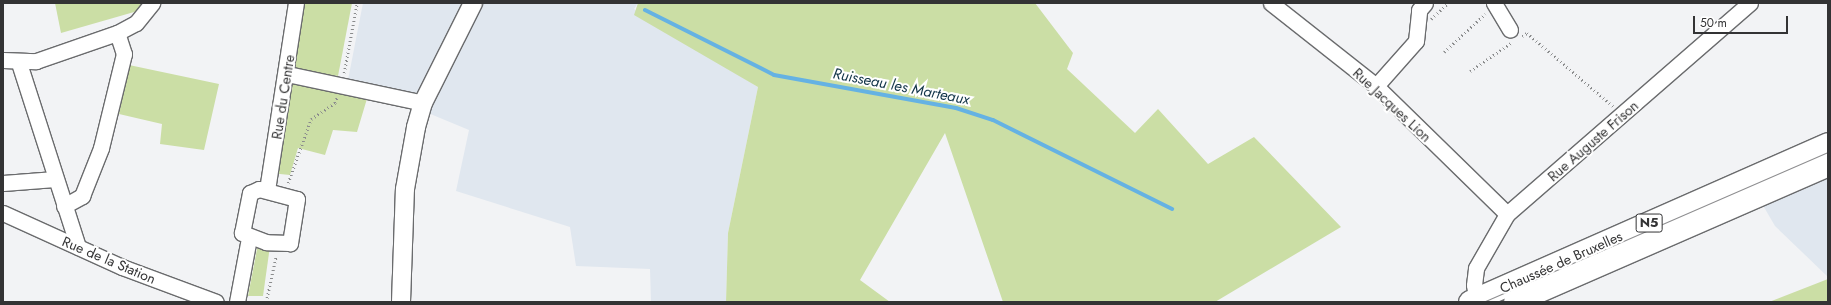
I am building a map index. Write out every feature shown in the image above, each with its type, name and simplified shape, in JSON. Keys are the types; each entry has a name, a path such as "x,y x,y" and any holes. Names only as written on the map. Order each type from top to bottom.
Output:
{"main road":[{"name":"Chaussée de Bruxelles","path":"1474,301 1828,144"},
{"name":"Chaussée de Bruxelles","path":"1515,302 1828,165"}],"street":[{"path":"3,60 19,63 36,61 117,33 136,23 152,3"},
{"name":"Rue du Centre","path":"267,190 287,74 296,3"},
{"path":"401,302 405,189 423,103 473,3"},
{"name":"Rue Jacques Lion","path":"1271,3 1376,86 1507,214"},
{"path":"1376,86 1416,41 1419,10 1425,3"},
{"name":"Rue Auguste Frison","path":"1474,301 1476,268 1507,214 1623,115 1750,3"},
{"path":"1494,4 1510,30"},
{"path":"64,206 82,196 102,148 124,54 117,33"},
{"path":"19,63 78,247"},
{"path":"287,74 423,103"},
{"path":"3,183 55,179"},
{"path":"255,190 267,190 284,193 297,199 290,243 279,244 249,238 242,233 250,194 255,190"},
{"name":"Rue de la Station","path":"3,213 78,247 216,302"},
{"path":"237,302 249,238"}],"path":[{"path":"284,193 302,134 311,119 335,103 341,86 357,3"},
{"path":"1444,52 1494,4"},
{"path":"1470,71 1527,33 1623,115"},
{"path":"266,302 279,244"}],"shaded area":[{"path":"363,3 463,3 417,93 348,80"},
{"path":"479,3 638,3 634,9 758,87 728,233 726,302 651,302 650,269 576,266 570,227 456,191 469,130 428,113"},
{"path":"1828,172 1828,277 1775,226 1761,202"}],"green space":[{"path":"55,3 151,3 148,8 61,33"},
{"path":"296,3 352,3 338,76 287,69"},
{"path":"638,3 1035,3 1073,53 1067,69 1135,133 1158,109 1208,164 1254,137 1341,227 1215,302 1003,302 945,133 860,280 890,302 726,302 728,233 758,87 634,15"},
{"path":"129,65 219,84 204,150 160,144 162,124 119,114"},
{"path":"287,74 369,92 357,132 333,130 325,155 298,148 290,175 270,173"},
{"path":"258,244 270,246 263,296 248,296"},
{"path":"1828,279 1828,302 1769,302"}],"waterway":[{"name":"Ruisseau les Marteaux","path":"645,10 774,75 956,108 993,120 1172,209"}],"tram line":[{"path":"1483,302 1828,152"}]}
